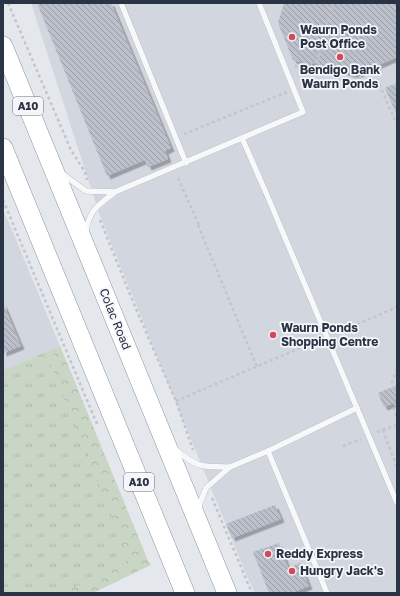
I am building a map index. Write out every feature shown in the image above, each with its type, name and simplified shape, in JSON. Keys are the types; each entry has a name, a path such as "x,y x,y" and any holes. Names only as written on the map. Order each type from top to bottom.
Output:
{"highway":[{"name":"Colac Road","path":"3,46 227,593"},
{"name":"A10","path":"3,148 185,593"}],"lane":[{"path":"121,3 186,163"},
{"path":"83,241 88,220 92,211 115,192 303,112 259,3"},
{"path":"242,138 397,503"},
{"path":"53,167 86,191 115,192"},
{"path":"196,517 206,488 230,467 268,451 357,408"},
{"path":"164,441 195,464 204,466 230,467"},
{"path":"268,451 327,593"}],"path":[{"path":"8,3 71,150 86,174 86,191"},
{"path":"311,83 333,3"},
{"path":"292,61 311,83"},
{"path":"175,138 311,83 355,79 374,72 397,125"},
{"path":"178,178 257,366"},
{"path":"3,200 97,425"},
{"path":"92,211 99,218 176,401 194,454 195,464"},
{"path":"176,401 397,307"},
{"path":"397,369 392,382 397,396"},
{"path":"397,404 393,406 397,418"},
{"path":"383,430 397,468"},
{"path":"206,488 211,494 252,593"}],"shaded area":[{"name":"Waurn Ponds Shopping Centre","path":"31,3 397,3 397,593 255,593 100,216"},
{"path":"3,210 60,346 3,370"}],"green space":[{"path":"60,346 148,561 76,593 3,593 3,370"},
{"path":"60,346 148,561 151,565 93,593 56,593 97,579 129,559 49,361"}],"building":[{"path":"37,3 111,3 171,148 165,151 168,159 148,167 145,160 107,176"},
{"path":"284,3 397,3 397,57 356,75 312,63 312,65 293,60 278,23"},
{"path":"397,83 397,116 385,88"},
{"path":"3,303 21,346 3,353"},
{"path":"397,385 397,402 384,407 378,393"},
{"path":"275,505 281,519 232,538 226,524"},
{"path":"279,543 288,568 300,563 309,586 291,593 269,593 253,552"}],"place":[{"name":"Waurn Ponds Post Office","path":"292,37"},
{"name":"Bendigo Bank Waurn Ponds","path":"340,57"},
{"name":"Waurn Ponds Shopping Centre","path":"273,335"},
{"name":"Reddy Express","path":"268,554"},
{"name":"Hungry Jack's","path":"292,571"}]}
